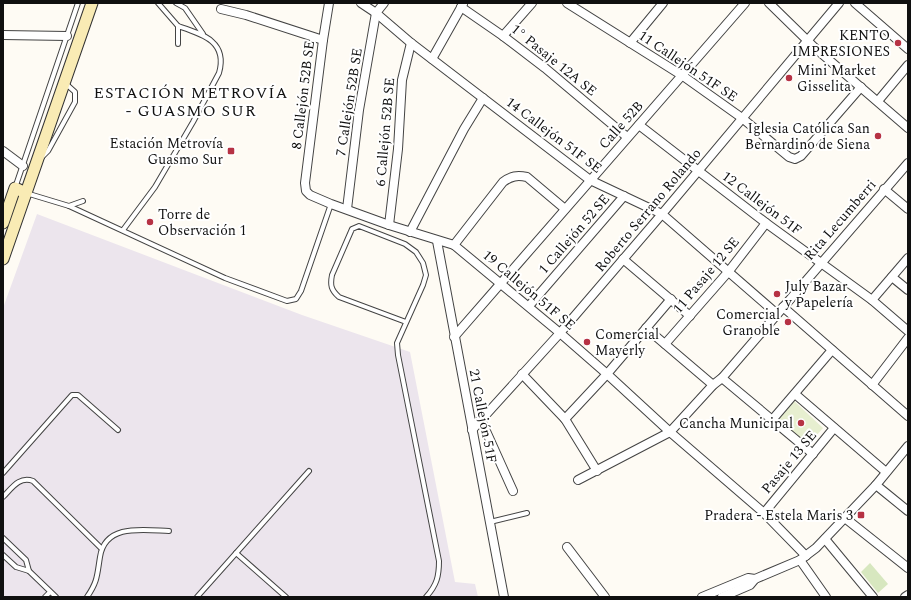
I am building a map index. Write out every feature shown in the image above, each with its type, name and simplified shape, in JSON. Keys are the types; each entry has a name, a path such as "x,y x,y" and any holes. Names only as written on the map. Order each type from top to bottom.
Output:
{"street":[{"path":"3,260 92,3"},
{"name":"8 Callejón 52B SE","path":"306,191 305,183 329,3"},
{"name":"14 Callejón 51F SE","path":"361,3 376,13 411,43 590,180 662,214 777,314"},
{"name":"7 Callejón 52B SE","path":"346,209 359,110 376,13 384,3"},
{"path":"503,36 532,3"},
{"name":"11 Callejón 51F SE","path":"567,3 577,6 630,43 682,76 742,118 789,157 795,159 801,156 861,88"},
{"path":"630,43 663,3"},
{"name":"Calle 52B","path":"454,337 745,3"},
{"path":"769,3 814,47 908,128"},
{"name":"Roberto Serrano Rolando","path":"472,430 560,333 839,3"},
{"path":"855,3 908,49"},
{"path":"432,59 462,5"},
{"name":"1° Pasaje 12A SE","path":"462,5 546,68 627,137"},
{"path":"221,9 246,15 323,40"},
{"path":"3,35 67,36"},
{"name":"6 Callejón 52B SE","path":"389,225 398,149 402,80 411,43"},
{"path":"878,101 908,65"},
{"path":"410,232 464,130 483,98"},
{"name":"12 Callejón 51F","path":"639,125 766,223 872,300 908,332"},
{"path":"3,151 22,166"},
{"name":"Rita Lecumberri","path":"578,480 670,432 713,385 722,378 908,163"},
{"path":"454,245 503,182 510,177 519,175 527,177 565,209"},
{"path":"3,223 15,188 26,193"},
{"path":"884,189 908,209"},
{"name":"19 Callejón 51F SE","path":"306,191 310,195 331,204 389,225 454,245 529,306 608,374 670,432 764,513 803,558 826,597"},
{"name":"1 Callejón 52 SE","path":"529,306 624,196"},
{"name":"11 Pasaje 12 SE","path":"665,344 729,271 766,223"},
{"name":"21 Callejón 51F","path":"437,241 504,597"},
{"path":"872,300 908,258"},
{"path":"623,259 690,316"},
{"path":"892,277 908,290"},
{"name":"11 Pasaje 12 SE","path":"565,419 608,374 670,299"},
{"path":"783,307 908,416"},
{"path":"646,328 713,385"},
{"path":"872,385 908,338"},
{"path":"772,420 832,350"},
{"path":"522,374 565,419 597,471"},
{"path":"722,378 813,454"},
{"path":"795,394 886,472"},
{"path":"481,420 513,491"},
{"name":"Pasaje 13 SE","path":"764,513 834,428"},
{"path":"702,597 723,595 748,578 756,579 803,558 825,539 907,450"},
{"path":"876,485 908,511"},
{"path":"845,518 908,568"},
{"path":"825,539 873,597"},
{"path":"567,547 605,597"},
{"path":"905,597 908,594"}],"lane":[{"path":"15,188 78,3"},
{"path":"158,3 178,26 204,34"},
{"path":"123,230 155,188 193,122 219,73 221,65 220,54 214,43 204,34 186,8 176,3"},
{"path":"178,26 178,44"},
{"path":"37,164 48,151 75,102 74,92 65,82"},
{"path":"26,193 69,206 225,278 287,301 296,299 301,291 331,204"},
{"path":"69,206 83,201"},
{"path":"406,322 339,297 332,291 332,275 352,229 359,226 405,244 416,252 423,263 426,275 423,286 397,343 398,355 439,561 439,569 434,589 426,597"},
{"path":"3,473 72,395 78,395 118,430"},
{"path":"197,597 308,471"},
{"path":"3,497 18,482 26,479 33,481 102,548"},
{"path":"490,522 527,513"},
{"path":"87,597 98,577 102,548 111,536 120,532 135,530 169,531"},
{"path":"3,538 26,560 29,571"},
{"path":"236,553 286,597"},
{"path":"3,555 16,567 29,571 56,597"},
{"path":"45,597 50,592"}],"shaded area":[{"path":"37,214 302,315 410,352 455,582 475,584 478,597 3,597 3,308"}],"green space":[{"name":"Cancha Municipal","path":"793,400 823,428 808,445 778,419"},
{"path":"870,563 888,584 878,593 861,572"}],"place":[{"name":"KENTO IMPRESIONES","path":"898,43"},
{"name":"Mini Market Gisselita","path":"789,78"},
{"name":"Iglesia Católica San Bernardino de Siena","path":"878,136"},
{"name":"Estación Metrovía Guasmo Sur","path":"231,151"},
{"name":"Torre de Observación 1","path":"150,222"},
{"name":"July Bazar y Papelería","path":"777,294"},
{"name":"Comercial Granoble","path":"788,322"},
{"name":"Comercial Mayerly","path":"587,342"},
{"name":"Cancha Municipal","path":"801,423"},
{"name":"Pradera - Estela Maris 3","path":"861,515"}],"district":[{"name":"ESTACIÓN METROVÍA - GUASMO SUR","path":"191,102"}]}
